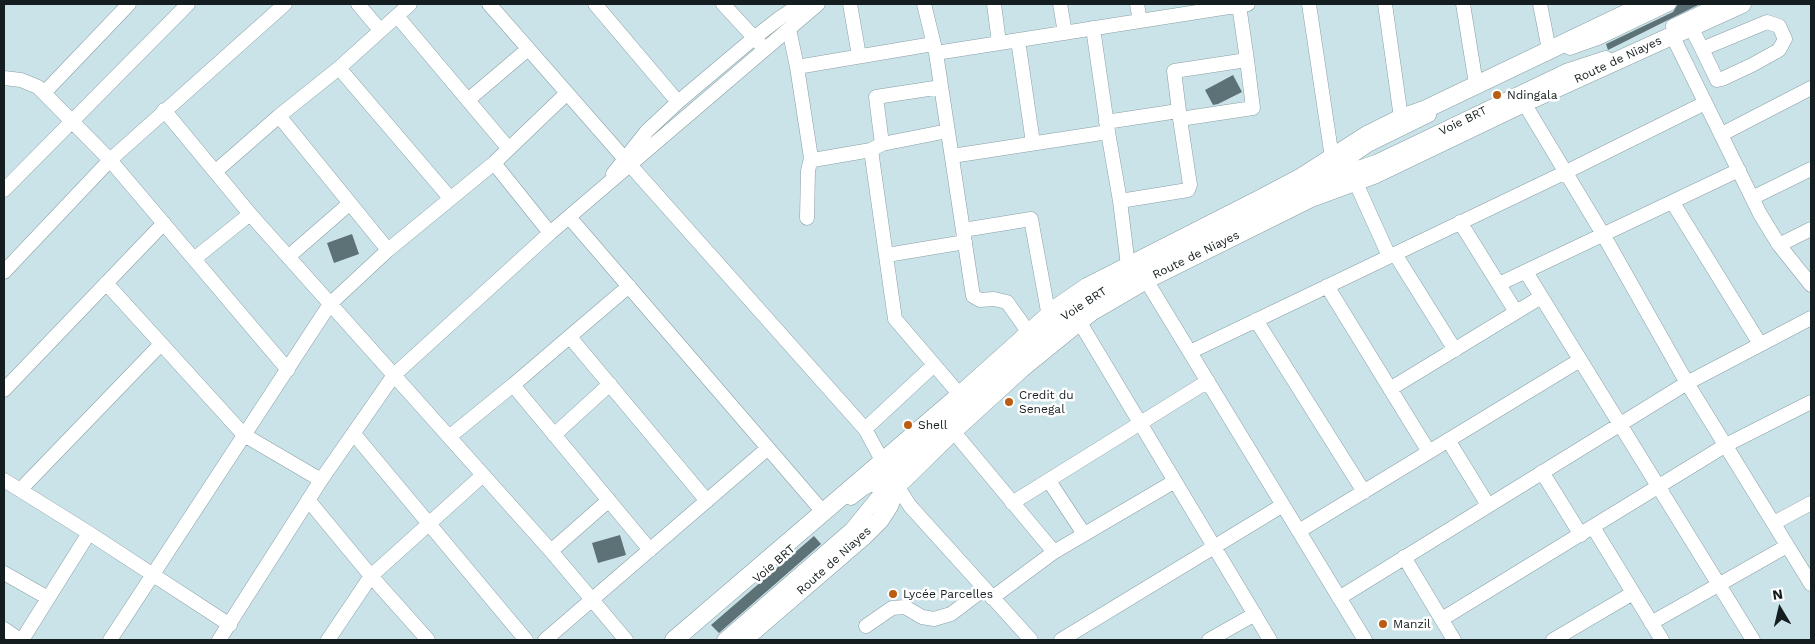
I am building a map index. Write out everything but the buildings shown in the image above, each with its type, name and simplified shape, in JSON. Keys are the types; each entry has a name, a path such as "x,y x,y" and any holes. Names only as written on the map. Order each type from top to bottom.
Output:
{"main road":[{"name":"Route de Niayes","path":"743,640 880,520 889,506 890,474 960,395 1058,307 1087,287 1262,198 1332,158 1367,135 1401,118 1424,110 1646,4"},
{"name":"Route de Niayes","path":"674,640 823,512 890,474 953,431 1022,368 1079,321 1146,280 1311,198 1383,170 1524,103 1742,4"}],"street":[{"path":"44,94 130,4"},
{"path":"4,190 188,4"},
{"path":"4,272 110,160 285,4"},
{"path":"358,4 380,30"},
{"path":"216,171 279,116 339,68 410,4"},
{"path":"489,4 566,94 865,429 910,506 1031,640"},
{"path":"595,4 678,102"},
{"path":"628,162 646,131 754,38 780,10 802,4"},
{"path":"219,640 322,480 394,375 602,188 628,162 818,4"},
{"path":"850,4 859,56"},
{"path":"924,4 941,87 973,296 980,300 994,299 1007,302 1029,334"},
{"path":"994,4 999,43"},
{"path":"1060,4 1065,33"},
{"path":"1137,4 1140,21"},
{"path":"797,67 859,56 999,43 1244,4 1247,60 1253,108 1179,115 1107,127 1034,143 952,156"},
{"path":"1308,4 1332,158"},
{"path":"1385,4 1401,118"},
{"path":"1464,4 1476,84"},
{"path":"1540,4 1549,50"},
{"name":"Voie BRT","path":"686,640 837,509 864,488 890,474 1024,350 1068,313 1150,266 1313,183 1368,146 1397,131 1557,53 1598,38 1669,4"},
{"name":"Voie BRT","path":"1313,183 1376,162 1566,71 1606,58 1720,4"},
{"path":"727,6 765,48"},
{"path":"397,16 509,149"},
{"path":"1691,27 1717,80 1779,50 1785,39 1779,26 1767,22 1702,49"},
{"path":"1093,28 1120,201 1128,266"},
{"path":"788,29 797,67 811,158 808,172 807,218"},
{"path":"1672,35 1770,231 1811,285"},
{"path":"1018,40 1034,143"},
{"path":"468,100 528,49"},
{"path":"1120,201 1188,190 1190,184 1174,70 1247,60"},
{"path":"339,68 450,198"},
{"path":"4,78 21,80 38,87 110,160 288,370"},
{"path":"941,87 876,98 877,147 895,319 960,395"},
{"path":"1722,134 1811,88"},
{"path":"110,640 330,304 388,250 494,163 566,94"},
{"path":"1524,103 1604,236 1687,383 1811,584"},
{"path":"1190,352 1566,172 1705,103"},
{"path":"164,110 250,214 551,551 626,640"},
{"path":"279,116 388,250"},
{"path":"811,158 814,160 948,131"},
{"path":"494,163 550,233"},
{"path":"1752,198 1811,169"},
{"path":"1499,284 1604,236 1740,170"},
{"path":"1355,181 1392,255 1454,350"},
{"path":"1673,203 1760,344"},
{"path":"288,257 349,204"},
{"path":"194,259 250,214"},
{"path":"569,217 823,512"},
{"path":"887,255 1032,219 1049,316"},
{"path":"1460,222 1516,312"},
{"path":"4,390 164,224"},
{"path":"1779,245 1811,229"},
{"path":"1526,272 1753,640"},
{"path":"1146,280 1365,640"},
{"path":"106,284 244,435 322,480"},
{"path":"450,437 629,286"},
{"path":"1327,286 1429,452"},
{"path":"1390,390 1540,296"},
{"path":"1339,598 1687,383 1811,318"},
{"path":"1256,320 1364,492"},
{"path":"1079,321 1270,640"},
{"path":"570,337 707,501"},
{"path":"20,490 161,344"},
{"path":"1299,531 1580,360"},
{"path":"865,429 934,365"},
{"path":"1012,503 1208,382"},
{"path":"554,435 610,384"},
{"path":"513,385 650,550"},
{"path":"1442,619 1726,445 1811,402"},
{"path":"953,431 1054,552"},
{"path":"354,434 428,525 526,640"},
{"path":"1448,440 1488,506"},
{"path":"545,640 768,448"},
{"path":"1542,472 1581,535"},
{"name":"Voie BRT","path":"724,640 852,529 878,497 890,474"},
{"path":"328,640 371,576 483,476"},
{"path":"4,480 90,533 230,625"},
{"path":"1049,481 1084,534"},
{"path":"866,626 892,608 905,607 922,617 934,619 951,614 1175,481"},
{"path":"551,551 609,500"},
{"path":"310,501 371,576 428,640"},
{"path":"1774,522 1811,503"},
{"path":"1061,640 1283,505"},
{"path":"1593,527 1662,640"},
{"path":"4,629 21,640 90,533"},
{"path":"1652,624 1787,546"},
{"path":"1404,558 1454,640"},
{"path":"4,573 48,598"},
{"path":"1553,640 1633,593"},
{"path":"1209,640 1255,614"}],"place":[{"name":"Ndingala","path":"1497,95"},
{"name":"Credit du Senegal","path":"1009,402"},
{"name":"Shell","path":"908,425"},
{"name":"Lycée Parcelles","path":"893,594"},
{"name":"Manzil","path":"1383,624"}]}
